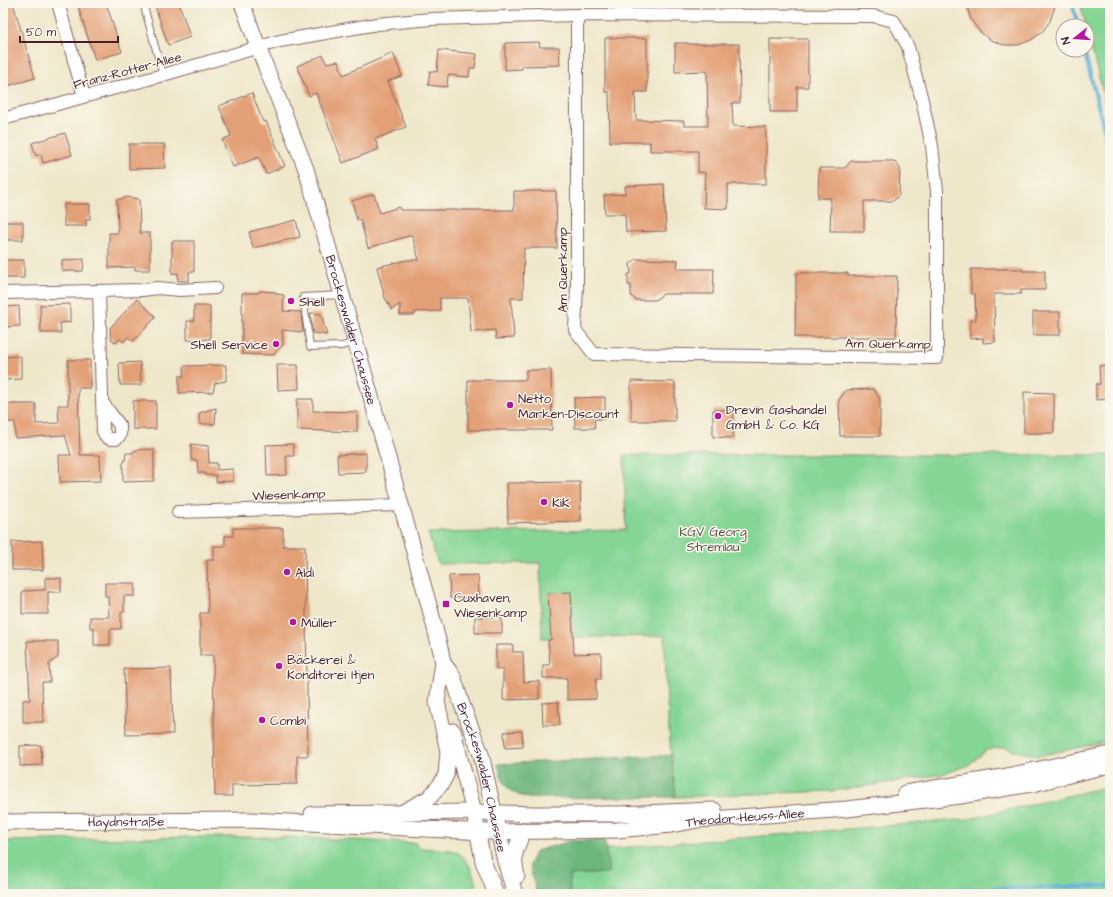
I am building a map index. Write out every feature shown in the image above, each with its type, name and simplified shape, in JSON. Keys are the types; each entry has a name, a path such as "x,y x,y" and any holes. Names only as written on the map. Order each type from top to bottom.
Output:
{"street":[{"path":"58,3 84,96"},
{"name":"Brockeswalder Chaussee","path":"242,3 306,169 430,609 443,663 440,684 464,770 484,812 487,832 504,860 515,894"},
{"name":"Am Querkamp","path":"258,47 323,32 377,24 480,16 577,15 873,16 894,21 908,47 932,146 937,191 937,358 594,354 575,330 577,286 577,15"},
{"name":"Franz-Rotter-Allee","path":"3,118 163,75 258,47"},
{"path":"3,293 157,288 180,290 215,288"},
{"path":"100,291 102,402"},
{"name":"Wiesenkamp","path":"178,512 401,505"},
{"name":"Brockeswalder Chaussee","path":"443,663 453,676 460,702 481,754 484,812 487,832 483,861 496,894"},
{"path":"400,813 429,798 441,784 446,774 448,751 437,702 440,684"},
{"name":"Theodor-Heuss-Allee","path":"487,832 617,830 671,825 698,820 846,809 952,797 1110,754"},
{"name":"Theodor-Heuss-Allee","path":"484,812 533,814 618,814 831,804 1003,783 1037,783 1110,766"},
{"name":"Haydnstraße","path":"249,820 312,814 484,812"},
{"name":"Haydnstraße","path":"3,822 249,820 487,832"},
{"path":"522,894 514,861 515,851 523,832"}],"lane":[{"path":"143,3 163,75"},
{"path":"342,295 302,297 310,347 342,346 355,342"}],"green space":[{"path":"1080,3 1110,3 1110,121 1094,58 1095,18 1084,18"},
{"name":"KGV Georg Stremlau","path":"624,455 1110,455 1110,741 1038,756 1004,747 987,750 967,766 939,775 833,791 676,797 668,716 665,636 542,638 540,563 438,564 428,533 626,530"},
{"path":"671,755 676,797 528,798 515,793 507,787 498,764"},
{"path":"1110,786 1110,894 570,894 569,875 608,873 605,849 969,819"},
{"path":"186,837 288,837 416,843 420,848 450,850 462,856 472,871 478,894 3,894 3,841"},
{"path":"605,840 609,873 569,875 570,894 537,894 529,865 536,851 570,841"}],"building":[{"path":"3,3 13,3 35,78 7,86 3,71"},
{"path":"77,3 106,3 122,52 95,60"},
{"path":"154,3 179,3 190,37 168,45"},
{"path":"966,3 1056,3 1050,21 1042,32 1031,40 1018,45 1004,45 991,40 980,32 971,20"},
{"path":"605,38 647,38 647,92 635,92 636,120 684,121 684,126 708,126 707,71 675,72 675,43 739,44 740,103 732,103 733,126 766,127 766,184 728,184 728,209 704,208 705,173 698,172 698,151 650,151 650,142 610,142 609,92 605,92"},
{"path":"770,39 808,39 808,87 797,87 797,112 770,112"},
{"path":"539,42 540,47 559,47 560,65 522,66 522,69 505,70 505,43"},
{"path":"439,50 477,54 475,68 470,68 469,77 448,75 447,87 428,85 430,71 437,72"},
{"path":"393,53 402,76 388,81 406,127 375,139 379,149 343,163 316,93 309,96 297,66 323,55 326,63 338,61 343,75"},
{"path":"252,93 263,122 266,121 285,166 266,174 259,157 233,167 222,140 231,136 219,106"},
{"path":"65,133 72,155 43,163 41,154 36,156 32,143"},
{"path":"129,144 164,144 165,168 129,169"},
{"path":"851,161 894,161 900,168 899,195 893,201 864,201 864,231 830,231 831,198 818,198 819,168 845,168"},
{"path":"664,184 666,231 626,232 625,214 605,214 604,195 625,194 625,186"},
{"path":"514,191 556,191 557,248 524,248 523,298 511,298 514,338 496,339 495,330 471,332 468,298 440,298 440,311 415,312 415,315 400,315 400,304 392,310 385,298 377,267 407,260 419,260 412,235 368,248 360,219 357,220 352,201 374,194 380,213 399,207 400,210 514,210"},
{"path":"126,197 139,199 140,233 150,233 150,270 135,270 135,267 109,268 109,233 118,233 117,199 123,199"},
{"path":"64,204 90,204 90,219 86,219 86,226 64,226"},
{"path":"296,220 300,237 253,248 249,232"},
{"path":"3,222 23,222 23,240 3,240"},
{"path":"172,241 194,241 194,272 189,272 189,281 178,281 178,273 172,274"},
{"path":"84,259 83,271 62,271 62,260"},
{"path":"636,259 678,260 677,269 714,269 713,294 663,294 655,300 636,300 631,296 631,285 628,285 628,274 631,274 630,264"},
{"path":"3,260 24,260 24,278 3,278"},
{"path":"971,269 1022,269 1022,271 1045,271 1045,290 1021,290 1021,294 994,294 995,342 983,343 983,338 970,339 970,320 976,320 975,294 971,294"},
{"path":"796,273 848,273 848,276 897,276 896,337 795,337"},
{"path":"259,291 276,292 276,294 284,295 283,311 301,312 303,332 282,330 283,344 273,355 242,354 242,293 258,293"},
{"path":"137,299 156,317 133,341 128,337 123,342 120,339 116,343 111,339 110,328"},
{"path":"70,304 70,322 60,323 61,333 41,333 40,305"},
{"path":"19,306 20,326 3,327 3,307"},
{"path":"194,306 210,306 210,339 187,340 187,321 194,321"},
{"path":"1033,312 1060,312 1060,335 1033,335"},
{"path":"310,313 321,314 327,335 313,333"},
{"path":"21,356 21,379 3,380 3,357"},
{"path":"68,360 90,360 90,388 78,388 80,455 100,455 101,481 60,482 59,455 71,455 65,435 15,438 15,422 3,422 3,404 36,404 36,424 59,423 58,405 68,405"},
{"path":"140,362 141,385 120,385 119,363"},
{"path":"226,365 226,381 215,383 213,392 179,393 179,376 184,376 184,366"},
{"path":"277,365 298,365 299,389 278,390"},
{"path":"1110,365 1110,389 1108,389 1108,399 1096,400 1096,384 1100,384 1099,366"},
{"name":"Netto Marken-Discount","path":"526,370 551,370 552,430 468,430 468,380 526,380"},
{"path":"631,381 675,382 675,421 631,421"},
{"path":"873,389 880,399 880,436 840,436 839,400 846,390"},
{"path":"1024,392 1054,393 1054,433 1024,433"},
{"path":"605,397 605,419 594,419 595,428 575,428 574,398"},
{"path":"297,399 313,399 313,411 357,412 357,432 297,430"},
{"path":"133,401 156,401 156,429 133,429"},
{"path":"216,408 215,424 200,424 199,413"},
{"path":"713,410 734,410 733,438 713,437"},
{"path":"191,444 208,446 209,463 217,463 217,470 233,469 233,481 216,482 216,475 205,475 205,473 198,473 197,460 191,460"},
{"path":"293,444 294,456 286,456 287,475 267,476 266,445"},
{"path":"154,449 154,481 123,482 123,464 126,453 132,453 136,450"},
{"path":"366,453 366,472 338,473 337,455"},
{"name":"KiK","path":"580,482 581,521 508,523 507,483"},
{"path":"233,528 283,528 283,546 305,546 308,756 297,756 297,784 232,785 232,796 215,796 213,655 200,655 200,613 208,613 207,560 214,560 214,546 225,546 225,536 233,536"},
{"path":"42,541 43,570 12,570 12,542"},
{"path":"478,575 479,597 450,598 449,576"},
{"path":"45,578 61,578 61,592 48,592 48,614 22,614 22,591 45,590"},
{"path":"105,583 135,583 135,596 124,596 124,612 121,612 121,629 110,629 110,645 94,645 94,628 90,628 90,617 109,617 108,596 105,596"},
{"path":"571,592 574,654 601,653 601,679 596,679 596,699 567,700 567,678 543,678 543,665 550,665 548,640 551,640 548,593"},
{"path":"475,617 502,617 502,633 475,633"},
{"path":"27,641 58,641 58,657 49,664 50,682 42,682 43,722 23,722 23,700 30,700"},
{"path":"496,645 513,645 513,652 523,652 524,682 539,681 539,699 503,700 503,669 496,669"},
{"path":"171,668 173,734 126,735 124,669"},
{"path":"558,702 560,725 543,725 542,703"},
{"path":"522,731 523,747 505,748 504,732"},
{"path":"41,745 42,765 20,766 20,746"}],"waterway":[{"path":"1072,3 1076,18"},
{"path":"1086,58 1110,152"},
{"path":"763,894 1110,886"}],"place":[{"name":"Shell","path":"291,301"},
{"name":"Shell Service","path":"276,344"},
{"name":"Netto Marken-Discount","path":"510,405"},
{"name":"Drevin Gashandel GmbH & Co. KG","path":"718,416"},
{"name":"KiK","path":"544,502"},
{"name":"Aldi","path":"287,572"},
{"name":"Cuxhaven, Wiesenkamp","path":"446,604"},
{"name":"Müller","path":"293,622"},
{"name":"Bäckerei & Konditorei Itjen","path":"279,666"},
{"name":"Combi","path":"262,720"}]}
